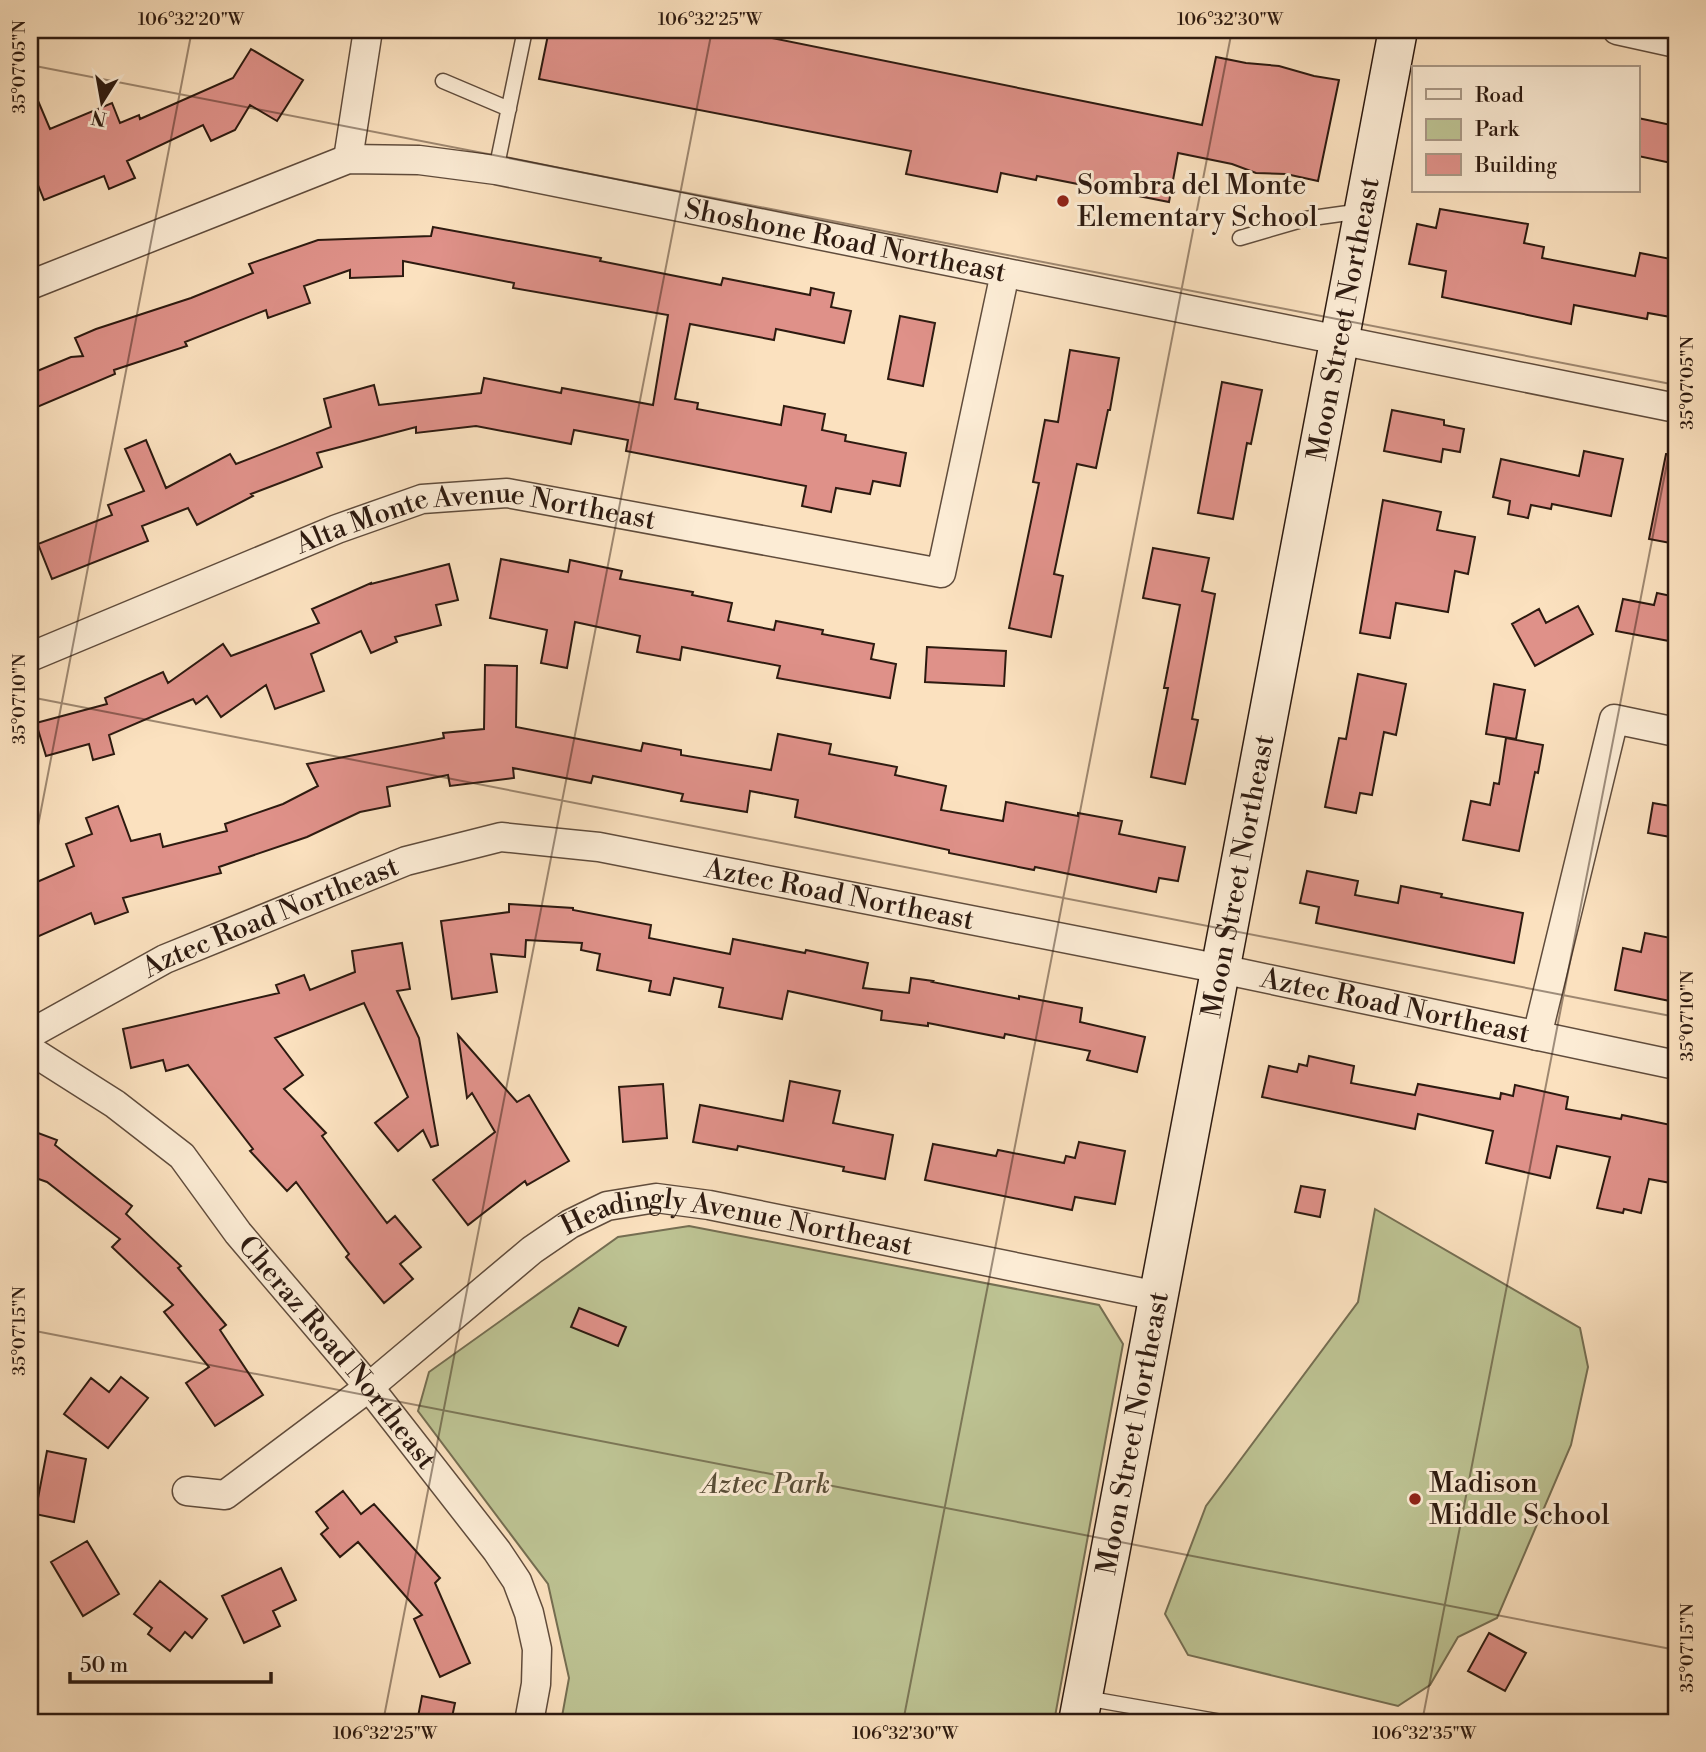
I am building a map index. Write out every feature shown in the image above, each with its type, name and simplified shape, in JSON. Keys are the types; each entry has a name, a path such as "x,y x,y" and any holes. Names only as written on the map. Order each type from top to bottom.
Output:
{"street":[{"path":"348,159 368,30"},
{"name":"Moon Street Northeast","path":"1081,1710 1398,30"},
{"path":"1618,30 1676,43"},
{"name":"Shoshone Road Northeast","path":"30,285 348,159 419,160 496,170 1676,408"},
{"name":"Alta Monte Avenue Northeast","path":"30,657 337,529 422,499 507,493 941,573 1005,273"},
{"path":"1537,1036 1614,719 1676,732"},
{"name":"Aztec Road Northeast","path":"30,1034 165,959 406,861 501,837 599,847 1221,969 1676,1065"},
{"name":"Cheraz Road Northeast","path":"30,1050 115,1104 182,1156 238,1233 369,1387 497,1551 517,1581 529,1613 537,1649 536,1684 529,1722"},
{"name":"Headingly Avenue Northeast","path":"187,1491 225,1494 369,1387 532,1250 570,1224 607,1206 656,1198 709,1205 1158,1296"}],"lane":[{"path":"496,170 525,30"},
{"path":"443,81 509,108"},
{"path":"1240,238 1305,219 1363,211"},
{"path":"1081,1710 1222,1722"}],"green space":[{"path":"1375,1209 1580,1328 1588,1367 1571,1445 1497,1618 1458,1637 1430,1685 1398,1706 1188,1655 1165,1614 1206,1506 1358,1302"},
{"name":"Aztec Park","path":"689,1226 1099,1305 1123,1344 1054,1722 561,1722 569,1678 548,1584 418,1411 429,1372 618,1237"}],"building":[{"path":"549,30 732,30 1202,125 1216,57 1279,66 1339,80 1318,181 1286,174 1256,173 1232,164 1178,153 1169,202 1037,176 1036,180 1001,173 997,192 906,174 911,151 539,79"},
{"path":"251,49 303,80 277,121 250,105 235,130 211,141 203,125 127,161 135,178 109,189 104,176 44,200 30,165 30,82 50,129 112,103 120,123 139,115 140,119 233,78"},
{"path":"1640,118 1676,126 1676,164 1640,156"},
{"path":"1440,209 1528,224 1524,243 1544,247 1542,258 1635,276 1640,253 1676,260 1676,318 1648,313 1647,319 1574,305 1571,324 1442,297 1446,271 1409,264 1417,224 1436,228"},
{"path":"433,227 601,258 600,261 721,285 723,278 810,295 811,288 834,293 831,307 851,311 844,343 776,329 774,340 690,324 675,399 698,403 697,409 781,425 784,406 825,414 822,430 846,435 845,441 906,453 900,486 873,481 870,494 836,488 831,512 802,506 806,486 626,451 628,440 574,430 571,444 476,426 416,433 416,427 317,453 322,467 251,494 253,496 197,525 188,508 142,526 148,541 52,579 38,544 112,515 108,505 144,491 125,449 146,440 166,488 230,454 236,464 331,427 324,399 374,385 379,405 481,393 484,378 561,393 562,388 653,405 668,315 513,288 514,283 403,261 403,276 350,278 350,270 304,286 310,303 268,318 266,310 185,342 187,346 114,370 115,374 30,410 30,374 71,357 83,356 75,338 191,298 253,273 249,264 318,240 431,236"},
{"path":"900,316 935,323 923,386 888,379"},
{"path":"1070,350 1119,358 1096,468 1077,464 1054,574 1063,576 1051,637 1009,628 1039,483 1033,482 1045,420 1058,422"},
{"path":"1222,382 1262,390 1251,444 1247,443 1233,519 1198,513"},
{"path":"1392,410 1444,420 1444,425 1464,429 1460,452 1443,449 1441,462 1384,451"},
{"path":"1584,451 1623,459 1611,516 1552,504 1551,509 1531,505 1528,518 1508,514 1510,501 1493,497 1501,459 1579,476"},
{"path":"1666,454 1676,455 1676,544 1649,539"},
{"path":"1383,500 1441,512 1437,530 1475,537 1468,574 1455,571 1448,612 1396,603 1390,638 1360,633"},
{"path":"1153,548 1209,558 1202,591 1215,594 1192,719 1198,720 1185,784 1151,777 1180,605 1143,598"},
{"path":"501,559 568,572 570,560 622,571 620,579 693,592 692,595 732,603 728,621 774,630 776,621 823,630 822,634 874,644 871,659 896,664 890,698 777,678 780,666 682,647 680,660 637,652 640,636 575,622 567,668 541,663 547,630 490,618"},
{"path":"449,564 458,600 436,605 441,625 395,637 397,642 371,653 361,631 311,654 324,691 275,709 266,685 221,717 207,696 196,704 193,699 109,735 114,754 93,760 89,744 46,756 36,723 107,704 105,698 163,672 168,683 223,644 231,656 319,623 312,609 371,583"},
{"path":"1657,593 1676,597 1669,641 1616,631 1623,599 1654,605"},
{"path":"1578,606 1593,634 1535,666 1512,624 1539,609 1546,623"},
{"path":"927,647 1006,651 1004,686 925,682"},
{"path":"485,665 517,666 516,727 641,751 643,743 681,750 681,755 771,770 778,734 831,744 829,754 897,767 895,775 946,786 941,810 1003,821 1006,802 1078,816 1078,813 1122,821 1119,834 1185,847 1178,881 1159,878 1156,892 1035,867 1034,870 949,853 949,850 795,817 798,800 750,791 747,812 681,801 683,794 593,776 591,783 513,768 514,778 450,786 448,775 387,787 390,806 360,812 307,837 219,867 221,873 123,898 128,912 95,924 91,913 30,940 30,885 74,866 66,844 92,834 86,818 118,806 131,841 160,834 163,847 227,831 225,824 283,804 318,786 307,764 444,738 443,733 484,729"},
{"path":"1358,674 1406,684 1396,735 1384,732 1372,795 1360,793 1356,813 1325,807 1339,738 1346,739"},
{"path":"1494,684 1525,690 1516,739 1486,734"},
{"path":"1506,738 1543,745 1519,851 1463,840 1471,801 1490,805 1494,783 1499,784"},
{"path":"1653,803 1676,807 1676,838 1648,833"},
{"path":"1307,871 1358,881 1355,895 1398,903 1401,886 1523,913 1514,963 1316,923 1319,907 1300,903"},
{"path":"509,904 573,908 651,925 649,938 730,954 733,939 868,963 863,988 909,993 911,978 1082,1008 1080,1022 1145,1037 1137,1072 1087,1060 1090,1051 1005,1034 1004,1038 928,1023 928,1026 881,1020 882,1011 788,991 782,1019 719,1007 723,988 674,978 670,995 649,991 651,981 597,970 600,954 581,950 582,943 526,940 525,957 491,954 497,992 452,999 441,921 509,912"},
{"path":"1645,933 1676,939 1676,968 1670,1001 1615,990 1623,948 1641,952"},
{"path":"402,943 410,989 397,991 419,1038 438,1145 431,1147 423,1130 398,1151 375,1123 408,1097 364,1003 275,1038 303,1075 284,1089 326,1133 322,1136 387,1223 395,1216 421,1247 400,1264 413,1279 384,1303 346,1257 349,1254 296,1182 287,1191 250,1151 253,1149 188,1065 166,1071 163,1060 131,1068 123,1029 279,993 276,985 304,975 310,990 355,972 352,951"},
{"path":"458,1035 517,1102 529,1095 569,1161 527,1185 525,1181 468,1225 433,1180 495,1132 472,1093 467,1098"},
{"path":"1309,1056 1354,1066 1351,1083 1415,1095 1418,1084 1500,1099 1501,1093 1513,1096 1515,1085 1568,1097 1566,1109 1621,1119 1622,1115 1676,1126 1676,1184 1649,1179 1641,1213 1597,1208 1610,1157 1557,1146 1550,1178 1486,1163 1493,1131 1418,1114 1415,1129 1262,1097 1269,1066 1297,1072 1299,1064 1307,1066"},
{"path":"790,1081 840,1091 833,1123 893,1135 885,1179 843,1171 844,1167 738,1146 737,1150 693,1142 700,1105 783,1121"},
{"path":"663,1084 667,1138 623,1142 619,1087"},
{"path":"30,1130 57,1140 55,1145 132,1206 126,1214 181,1266 178,1268 226,1325 220,1330 263,1395 215,1426 186,1383 209,1367 164,1312 173,1305 112,1247 120,1239 47,1182 30,1176"},
{"path":"1079,1142 1125,1151 1115,1204 1075,1197 1072,1210 925,1180 933,1144 996,1156 998,1150 1064,1163 1066,1156 1075,1158"},
{"path":"1301,1186 1325,1190 1320,1217 1295,1212"},
{"path":"579,1308 626,1327 618,1346 571,1327"},
{"path":"121,1377 148,1398 108,1448 64,1414 91,1378 109,1392"},
{"path":"47,1451 86,1459 74,1522 35,1514"},
{"path":"343,1491 361,1514 374,1504 440,1578 435,1583 470,1663 440,1677 414,1619 422,1615 358,1542 340,1557 321,1534 328,1528 316,1512"},
{"path":"87,1541 119,1594 83,1616 51,1562"},
{"path":"281,1568 296,1600 273,1611 280,1626 244,1643 222,1596"},
{"path":"160,1581 207,1619 192,1638 185,1632 170,1651 148,1634 152,1628 134,1614"},
{"path":"1489,1633 1526,1653 1505,1691 1468,1671"},
{"path":"422,1696 455,1703 451,1722 417,1722"}],"place":[{"name":"Sombra del Monte Elementary School","path":"1063,201"},
{"name":"Madison Middle School","path":"1415,1499"}]}
